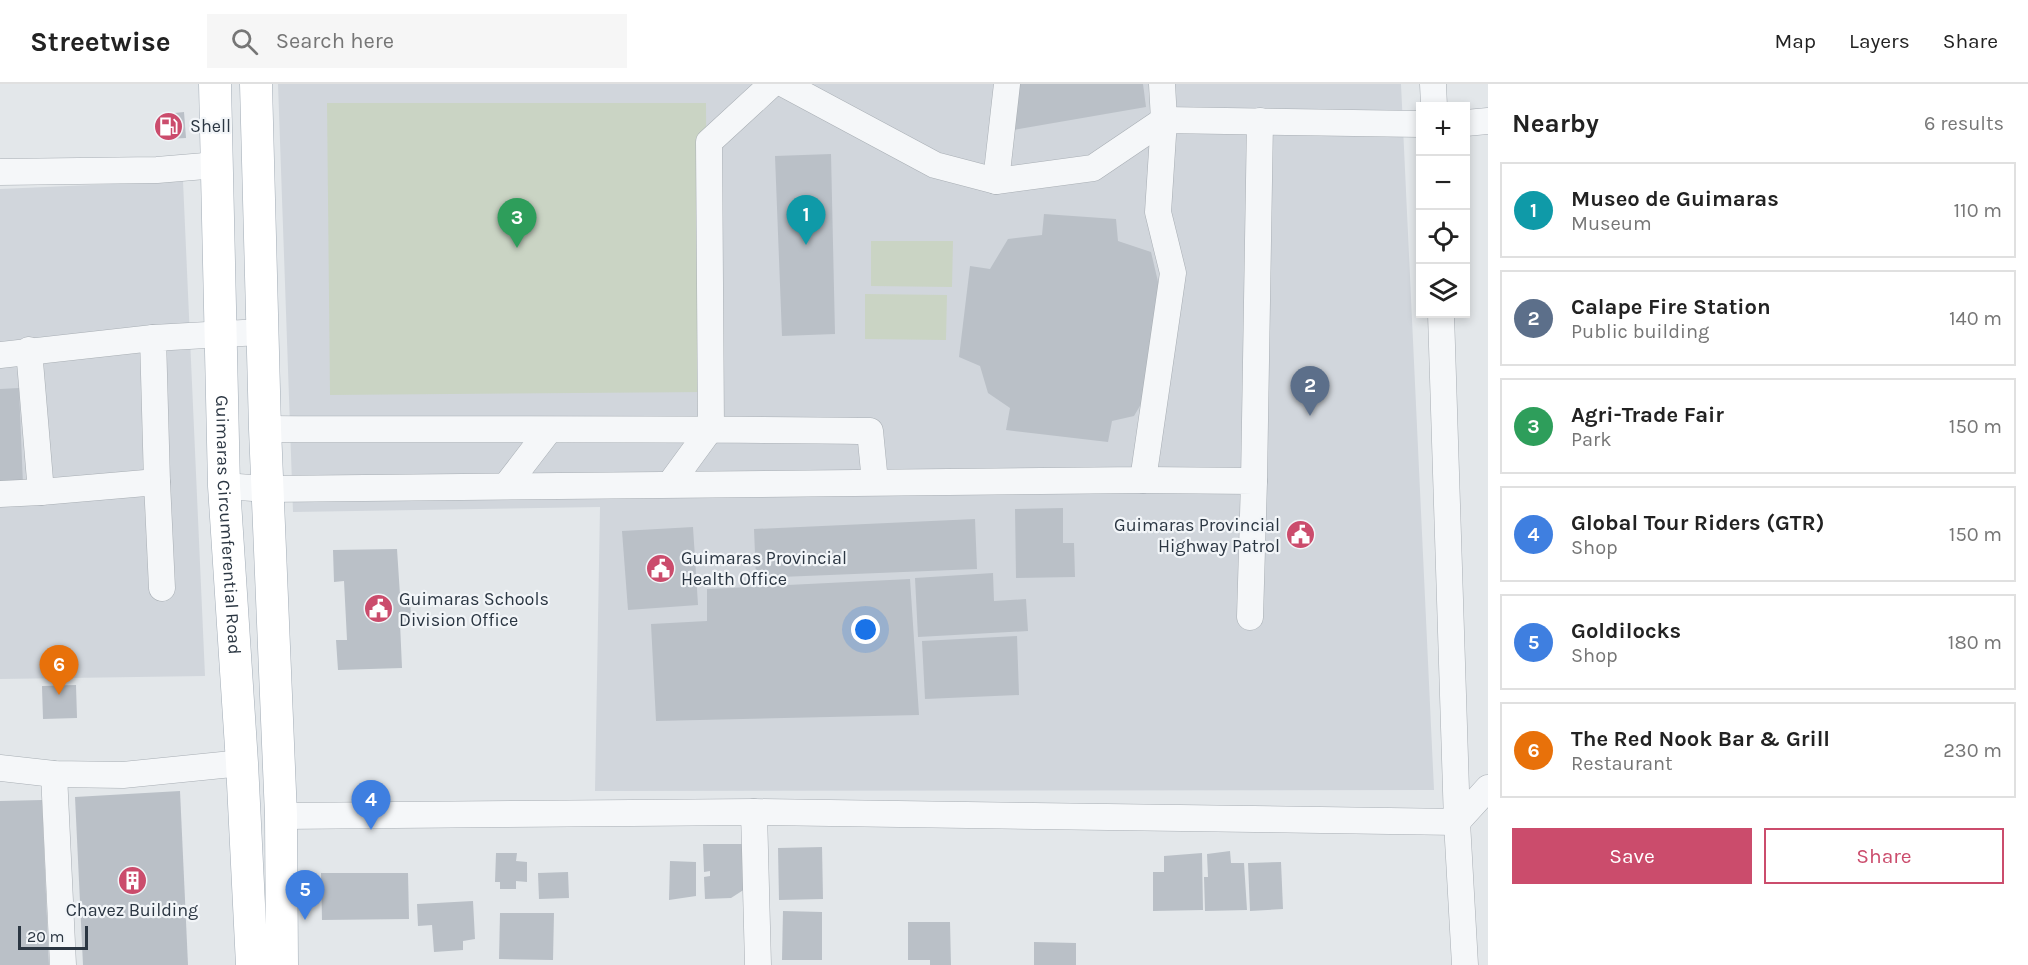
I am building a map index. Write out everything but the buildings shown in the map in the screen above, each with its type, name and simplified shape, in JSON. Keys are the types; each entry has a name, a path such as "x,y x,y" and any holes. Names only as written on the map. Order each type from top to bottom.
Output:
{"main road":[{"name":"Guimaras Circumferential Road","path":"215,84 224,486 242,763 252,965"},
{"path":"256,84 265,429 281,816 282,965"},
{"path":"229,580 271,578"}],"street":[{"path":"670,484 711,428 709,142 772,84"},
{"path":"784,84 935,165 996,181 1093,168 1164,120 1416,124"},
{"path":"996,181 1007,84"},
{"path":"1143,480 1173,273 1158,212 1164,120 1162,84"},
{"path":"1434,84 1434,102"},
{"path":"1250,617 1260,121"},
{"path":"1470,123 1488,121"},
{"path":"0,172 157,170 217,165"},
{"path":"1441,318 1457,822 1465,965"},
{"path":"0,355 30,350 221,333 262,332"},
{"path":"153,339 162,588"},
{"path":"30,350 41,492"},
{"path":"265,429 711,428 870,431 875,482"},
{"path":"506,486 549,430"},
{"path":"224,486 268,489 875,482 1254,481"},
{"path":"0,494 157,482"},
{"path":"0,768 54,774 123,775 242,763"},
{"path":"54,774 63,965"},
{"path":"281,816 754,812 1457,822 1488,788"},
{"path":"754,812 758,965"}],"shaded area":[{"path":"278,84 1401,84 1434,790 595,791 600,507 293,512"},
{"path":"183,181 205,676 0,679 0,189"}],"green space":[{"path":"327,103 706,103 708,392 330,395"},
{"path":"871,241 953,241 952,287 871,286"},
{"path":"865,294 947,295 946,340 865,339"}],"place":[{"name":"Shell","path":"169,126"},
{"name":"Museo de Guimaras","path":"806,245"},
{"name":"Agri-Trade Fair","path":"517,248"},
{"name":"Calape Fire Station","path":"1310,416"},
{"name":"Guimaras Provincial Highway Patrol","path":"1301,535"},
{"name":"Guimaras Provincial Health Office","path":"660,568"},
{"name":"Guimaras Schools Division Office","path":"378,609"},
{"name":"The Red Nook Bar & Grill","path":"59,695"},
{"name":"Global Tour Riders (GTR)","path":"371,830"},
{"name":"Chavez Building","path":"132,881"},
{"name":"Goldilocks","path":"305,920"}]}
